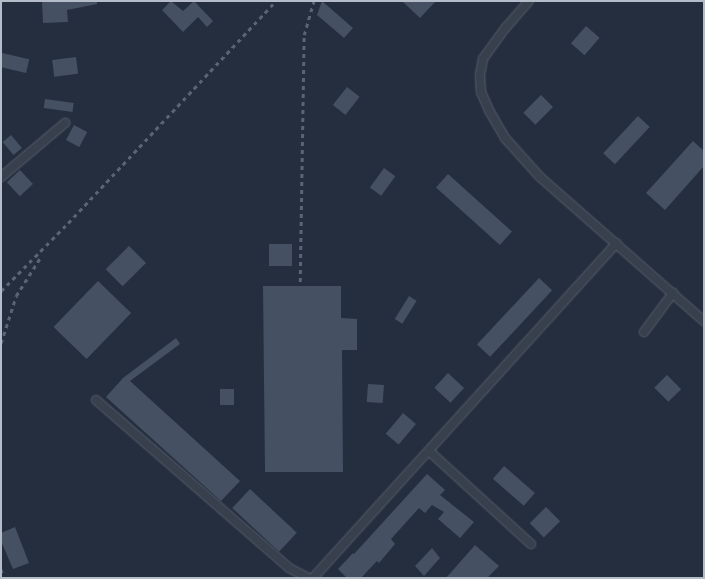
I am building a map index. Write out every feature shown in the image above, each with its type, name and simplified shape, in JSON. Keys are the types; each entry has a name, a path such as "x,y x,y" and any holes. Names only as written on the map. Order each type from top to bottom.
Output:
{"street":[{"path":"529,1 506,27 483,59 480,74 481,92 490,112 505,138 540,176 704,321"},
{"path":"1,177 65,123"},
{"path":"313,578 617,243"},
{"path":"644,332 673,293"},
{"path":"96,400 289,568 309,578"},
{"path":"429,451 531,544"}],"building":[{"path":"42,1 97,1 97,4 67,10 68,22 43,23"},
{"path":"171,1 183,11 194,1 213,21 207,27 198,17 183,32 162,10"},
{"path":"322,1 353,28 344,38 317,15"},
{"path":"402,1 436,1 420,18"},
{"path":"586,26 600,38 584,55 571,43"},
{"path":"2,53 29,59 26,73 1,67"},
{"path":"76,57 78,74 54,77 52,60"},
{"path":"347,87 360,97 345,115 333,105"},
{"path":"541,95 553,107 535,125 523,113"},
{"path":"45,99 74,103 72,112 44,108"},
{"path":"638,116 650,127 615,164 603,153"},
{"path":"74,125 87,132 79,147 66,140"},
{"path":"11,135 22,148 14,155 3,142"},
{"path":"693,141 704,151 704,166 665,210 646,193"},
{"path":"384,168 395,176 381,196 370,187"},
{"path":"20,170 33,184 20,196 7,182"},
{"path":"448,174 512,232 500,245 436,187"},
{"path":"269,244 292,244 292,266 269,266"},
{"path":"129,246 146,263 123,286 106,269"},
{"path":"539,278 552,290 490,357 477,345"},
{"path":"98,281 131,313 87,359 54,327"},
{"path":"263,286 341,286 341,318 357,319 357,350 342,350 343,472 265,472"},
{"path":"409,296 417,301 402,324 395,319"},
{"path":"176,338 180,344 130,381 240,481 221,501 106,397 123,378"},
{"path":"448,373 464,388 450,403 434,388"},
{"path":"667,375 681,389 668,402 654,388"},
{"path":"368,384 384,385 383,403 367,402"},
{"path":"220,389 234,389 234,405 220,405"},
{"path":"403,413 416,424 399,445 386,434"},
{"path":"504,466 535,493 524,506 493,479"},
{"path":"427,474 445,490 440,495 474,522 460,538 438,519 444,512 432,505 425,513 419,508 391,539 395,544 379,563 377,561 361,578 347,578 338,569 353,553 354,554"},
{"path":"250,489 297,533 279,552 232,508"},
{"path":"546,507 560,521 544,537 530,523"},
{"path":"15,527 29,563 13,569 1,541 1,533"},
{"path":"475,545 499,566 487,578 446,578"},
{"path":"432,548 440,558 424,576 415,566"}],"railway":[{"path":"1,291 68,223 276,1"},
{"path":"300,282 304,35 314,1"},
{"path":"1,343 16,296 40,258"},
{"path":"1,569 4,578"}]}
